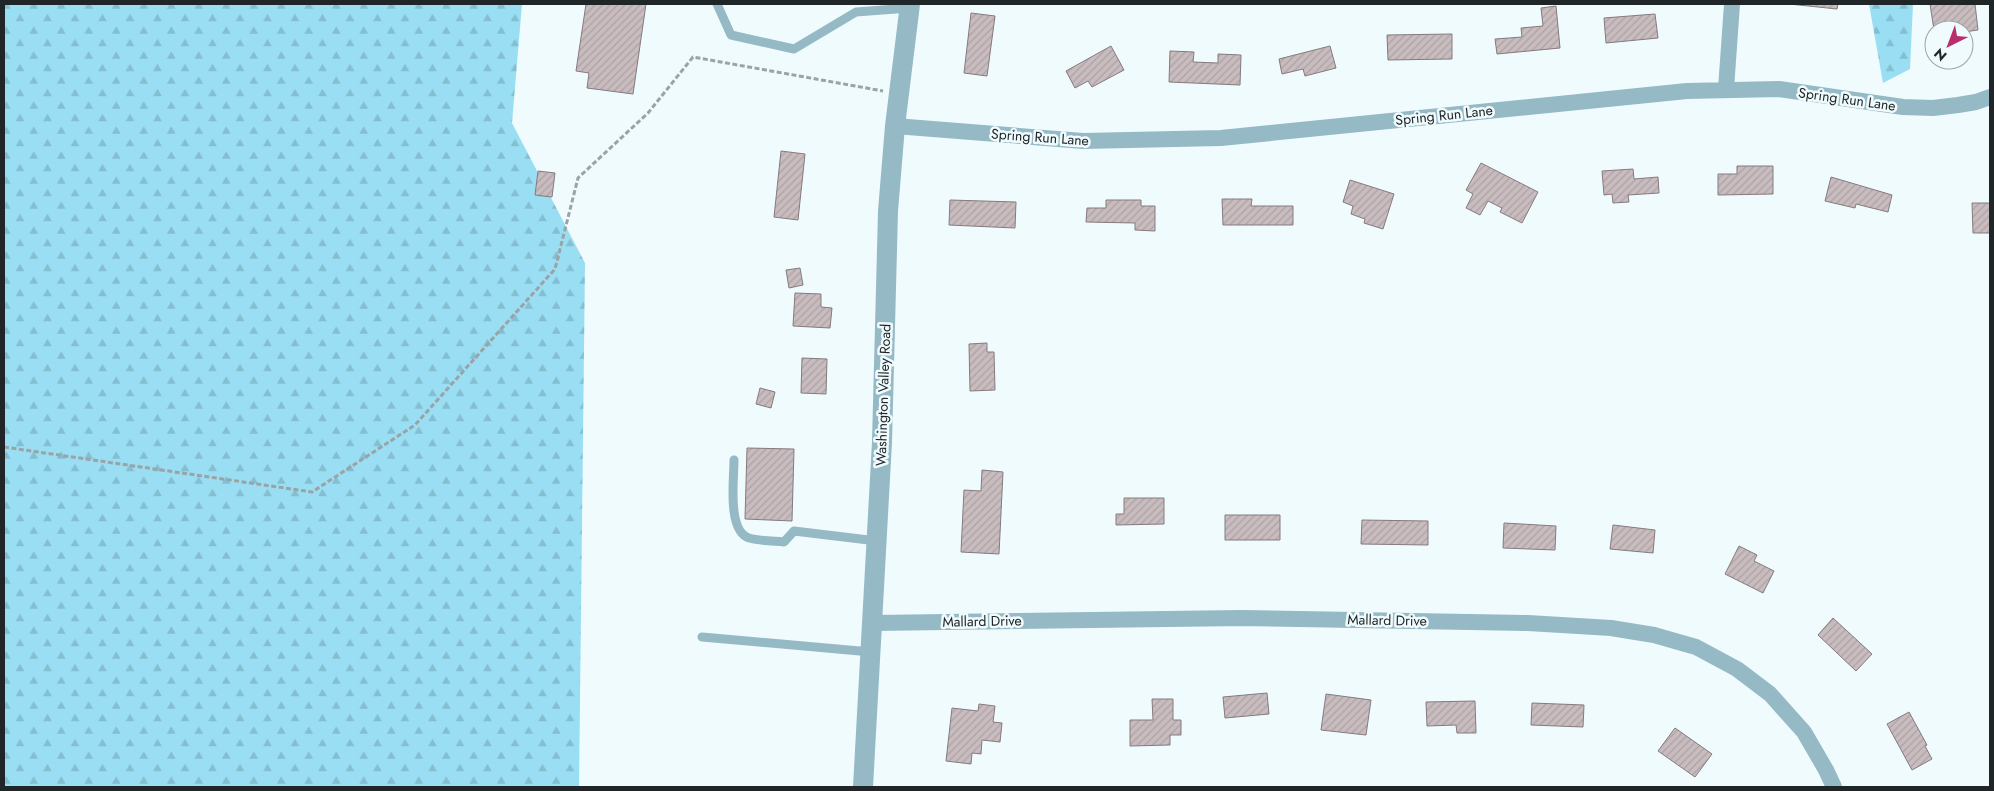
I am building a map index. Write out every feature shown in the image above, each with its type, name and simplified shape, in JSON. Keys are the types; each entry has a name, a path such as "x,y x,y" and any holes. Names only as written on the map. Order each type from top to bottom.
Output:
{"street":[{"path":"1726,89 1732,4"},
{"name":"Washington Valley Road","path":"863,787 882,442 888,212 895,126 910,6"},
{"name":"Spring Run Lane","path":"895,126 1083,141 1221,138 1687,91 1779,89 1903,107 1933,108 1976,102 1990,97"},
{"name":"Mallard Drive","path":"873,623 1242,618 1528,623 1620,629 1654,635 1696,648 1737,669 1770,694 1804,732 1834,787"}],"lane":[{"path":"717,4 731,35 794,49 856,12 910,6"},
{"path":"734,460 734,521 743,535 748,538 784,542 794,531 877,541"},
{"path":"702,637 871,652"}],"path":[{"path":"4,447 312,492 415,425 555,269 578,178 648,113 693,57 899,94"}],"green space":[{"path":"4,4 522,4 512,123 585,263 579,787 4,787"},
{"path":"1869,4 1913,4 1910,69 1883,83"}],"building":[{"path":"586,4 646,4 633,94 587,88 589,73 576,71"},
{"path":"1789,4 1838,4 1837,9"},
{"path":"1930,4 1975,4 1978,30 1974,31 1974,20 1932,20"},
{"path":"1556,6 1560,48 1497,54 1495,39 1522,37 1521,28 1543,26 1541,8"},
{"path":"971,13 995,16 987,76 964,73"},
{"path":"1655,14 1658,38 1606,43 1604,18"},
{"path":"1452,34 1452,59 1388,60 1387,35"},
{"path":"1111,46 1124,70 1092,87 1088,81 1075,88 1066,71"},
{"path":"1330,46 1336,68 1305,76 1303,69 1282,74 1279,59"},
{"path":"1170,51 1194,52 1193,62 1218,63 1218,54 1241,55 1240,85 1169,82"},
{"path":"781,151 805,154 798,220 774,217"},
{"path":"1481,163 1538,192 1522,223 1500,212 1502,208 1488,201 1480,215 1466,208 1473,194 1466,190"},
{"path":"1737,166 1773,166 1773,194 1718,195 1718,174 1737,174"},
{"path":"1633,169 1634,179 1658,177 1659,193 1628,195 1629,202 1613,203 1612,194 1604,195 1602,171"},
{"path":"538,171 555,173 552,197 535,195"},
{"path":"1831,177 1892,195 1888,212 1856,204 1855,208 1825,201"},
{"path":"1350,180 1394,194 1383,229 1364,223 1365,219 1351,214 1353,206 1343,202"},
{"path":"1222,199 1252,199 1251,206 1293,206 1293,225 1223,225"},
{"path":"950,200 1016,202 1015,228 949,225"},
{"path":"1106,200 1141,200 1141,206 1155,206 1155,231 1135,230 1135,223 1086,222 1087,208 1106,208"},
{"path":"1972,203 1990,203 1990,233 1973,233"},
{"path":"800,268 803,285 789,288 786,270"},
{"path":"795,293 821,294 821,307 832,308 830,328 793,326"},
{"path":"987,343 987,352 994,352 995,390 970,391 969,344"},
{"path":"802,358 827,359 826,394 801,393"},
{"path":"760,388 775,392 771,408 756,404"},
{"path":"747,448 794,449 792,521 745,519"},
{"path":"982,470 1003,472 999,554 961,552 964,490 981,491"},
{"path":"1124,498 1164,498 1164,524 1116,525 1116,514 1124,514"},
{"path":"1225,515 1280,515 1280,540 1225,540"},
{"path":"1362,520 1428,521 1428,545 1361,544"},
{"path":"1504,523 1556,526 1555,550 1503,548"},
{"path":"1613,525 1655,530 1653,553 1610,549"},
{"path":"1739,546 1757,555 1754,561 1774,571 1763,593 1725,574"},
{"path":"1833,618 1872,654 1856,671 1818,635"},
{"path":"1267,693 1269,714 1225,718 1223,697"},
{"path":"1326,694 1371,700 1366,735 1321,730"},
{"path":"1152,699 1173,699 1173,720 1181,720 1181,735 1170,735 1170,745 1130,746 1130,720 1153,720"},
{"path":"1475,701 1476,733 1457,733 1456,725 1427,726 1426,702"},
{"path":"1532,703 1584,705 1583,727 1531,725"},
{"path":"979,704 995,706 993,722 1002,723 1000,742 982,740 981,754 972,753 971,764 946,761 952,708 978,711"},
{"path":"1909,712 1927,745 1925,746 1932,759 1912,770 1887,724"},
{"path":"1675,728 1712,754 1695,777 1658,751"}]}
